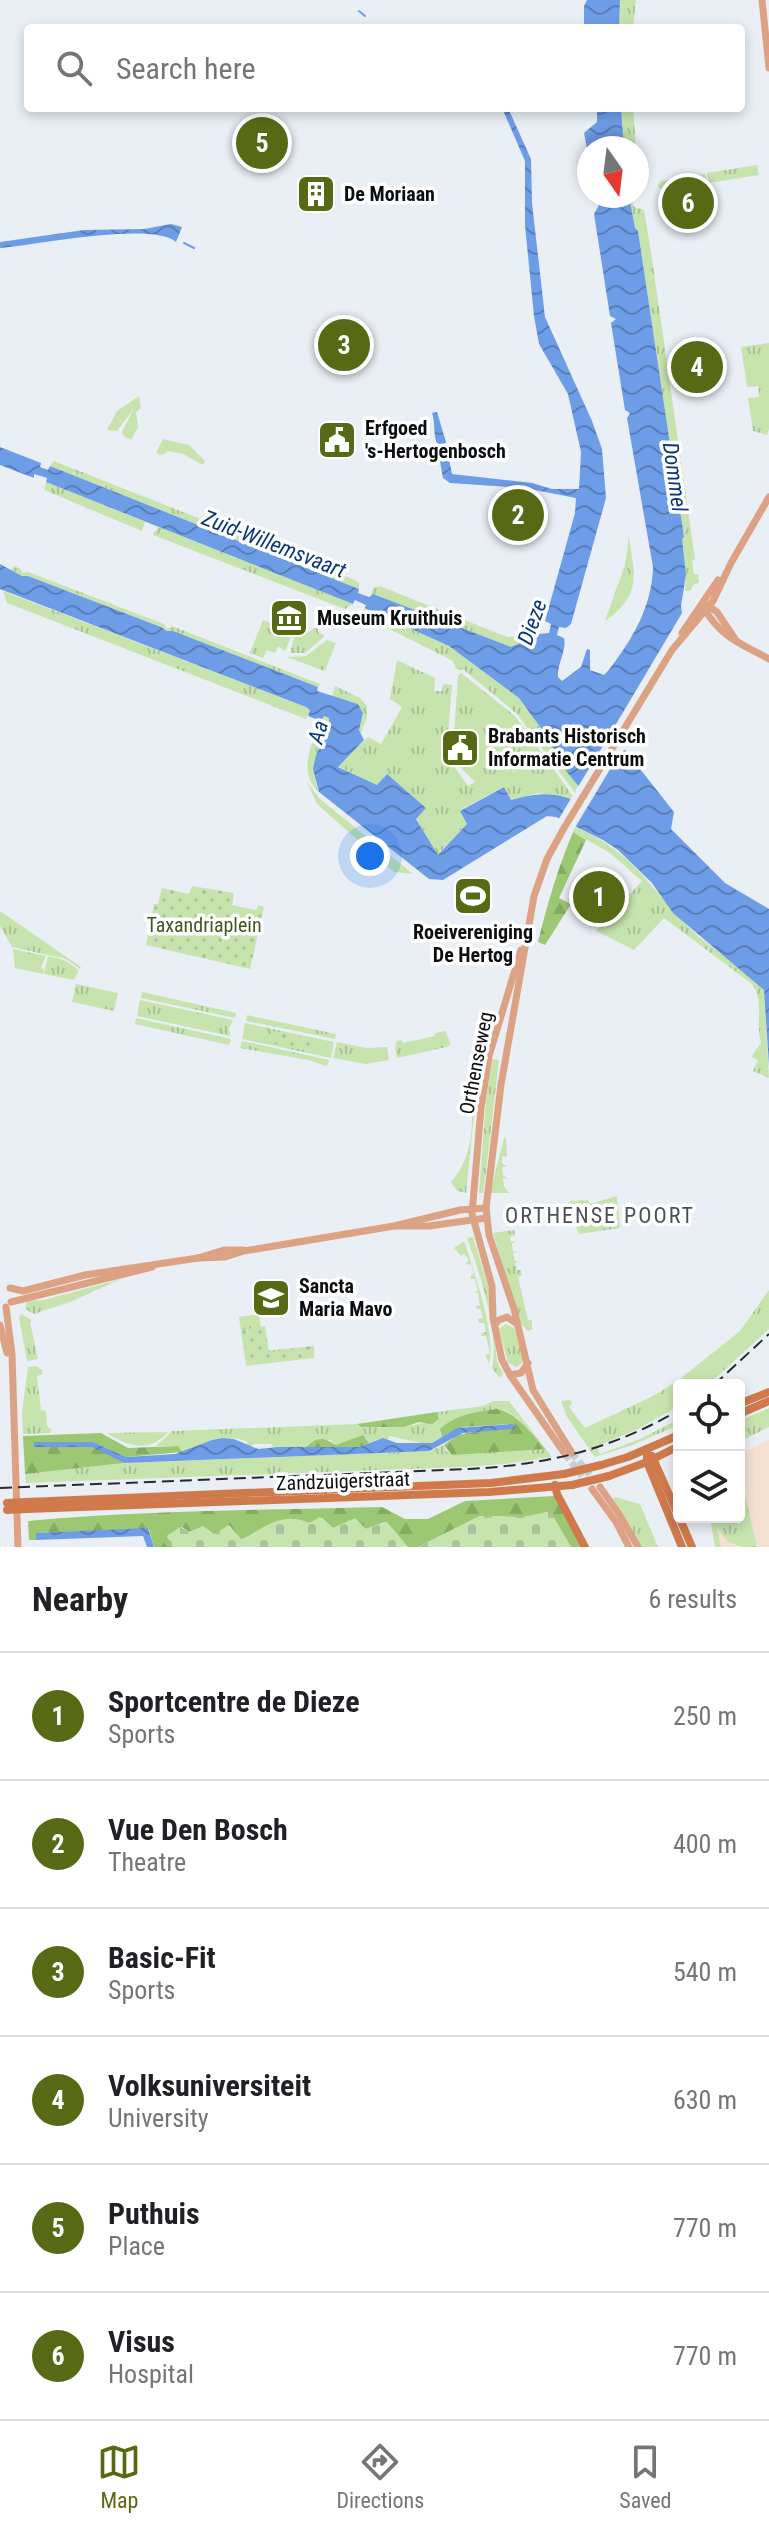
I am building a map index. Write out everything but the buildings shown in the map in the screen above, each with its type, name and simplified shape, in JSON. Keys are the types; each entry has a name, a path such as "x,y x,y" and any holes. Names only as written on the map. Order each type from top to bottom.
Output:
{"main road":[{"path":"745,1402 769,1392"},
{"path":"745,1411 769,1401"},
{"name":"Zandzuigerstraat","path":"3,1507 491,1483 560,1475 601,1465 673,1438"},
{"path":"647,1449 682,1547"},
{"name":"Zandzuigerstraat","path":"26,1506 564,1487 609,1476 673,1449"},
{"path":"560,1475 568,1511 585,1547"},
{"path":"666,1497 673,1508"},
{"path":"682,1523 692,1547"}],"street":[{"path":"762,0 769,68"},
{"path":"767,42 769,22"},
{"path":"769,497 708,607 711,620 732,641 769,659"},
{"path":"708,607 731,563"},
{"path":"708,607 738,643"},
{"name":"Orthenseweg","path":"528,928 489,1056 472,1209 493,1293 494,1326 502,1360 569,1454 533,1390 519,1325 489,1235 486,1208 501,1085 528,928 547,859 680,638 708,607"},
{"path":"18,1547 7,1286 23,1291 85,1275 160,1265 224,1250 244,1251 486,1208"},
{"path":"394,1226 414,1227 486,1218"},
{"path":"6,1306 160,1265"},
{"path":"494,1326 507,1317 519,1325"},
{"path":"0,1325 11,1367"},
{"path":"510,1375 521,1373 528,1363"},
{"path":"629,1547 596,1488 619,1514 638,1547"}],"shaded area":[{"path":"769,1440 769,1547 721,1547 715,1523 745,1523 745,1451"}],"green space":[{"path":"620,0 636,0 633,24 619,24"},
{"path":"621,112 633,112 635,136 623,136"},
{"path":"757,165 759,175 709,183 707,173"},
{"path":"705,174 707,184 663,191 658,186 661,181"},
{"path":"631,208 644,210 651,252 695,559 692,561 694,574 698,574 699,583 694,584 690,591 685,591 681,538 684,537 638,231"},
{"path":"769,343 767,435 753,431 748,398 759,397 758,386 747,387 741,347"},
{"path":"139,396 141,408 136,412 138,427 131,440 122,432 134,408 117,431 107,430 117,411"},
{"path":"163,439 189,445 205,461 203,465 183,454 168,451 163,455 156,453"},
{"path":"54,461 355,580 359,583 359,589 50,466"},
{"path":"46,482 353,604 345,609 153,535 158,527 145,522 142,531 44,490"},
{"path":"629,536 634,573 631,593 605,621 625,565"},
{"path":"14,566 22,573 28,572 164,624 167,629 172,626 320,684 318,687 22,576 11,570"},
{"path":"380,586 507,637 522,636 524,640 511,647 371,594 373,588"},
{"path":"3,591 310,710 306,719 7,603"},
{"path":"365,608 449,646 519,698 578,786 575,793 517,714 464,670 456,669 453,661 377,623 363,612"},
{"path":"316,614 321,616 318,632 325,636 305,653 290,653 295,633 303,636 317,626"},
{"path":"263,620 293,632 285,651 278,646 275,653 267,650 263,658 250,653"},
{"path":"327,640 336,643 325,671 286,657 306,656"},
{"path":"397,660 435,678 434,691 442,691 443,684 452,685 447,748 441,758 446,766 454,766 468,786 475,782 458,765 453,748 458,676 461,673 515,716 573,796 571,799 539,793 511,800 503,787 460,810 467,824 438,855 416,819 425,808 386,774 378,786 338,766 368,737 381,744 402,707 390,699"},
{"path":"335,686 360,698 367,706 367,718 360,735 363,716 358,704 332,697"},
{"path":"324,715 330,723 315,762 319,792 308,774 307,765"},
{"path":"307,782 320,799 413,874 394,872 317,804"},
{"path":"575,827 614,849 696,934 764,990 769,1078 753,1071 758,1060 751,1057 761,1043 758,998 752,984 664,918 634,950 596,931 642,881 610,853 573,832"},
{"path":"573,832 586,840 559,898 571,904 545,945 538,942"},
{"name":"Taxandriaplein","path":"192,886 234,893 232,905 256,911 258,905 264,907 250,969 146,945 154,904 158,904 162,888 189,894"},
{"path":"231,905 256,910 253,926 228,921"},
{"path":"0,911 80,969 66,959 12,947 0,926"},
{"path":"13,949 46,956 41,968 44,969 43,974 15,968"},
{"path":"48,956 64,960 79,970 74,980 44,974"},
{"path":"76,984 118,993 114,1011 72,1002"},
{"path":"142,992 236,1013 235,1018 141,998"},
{"path":"140,1000 233,1020 229,1028 230,1036 137,1016"},
{"path":"247,1015 336,1034 335,1039 246,1021"},
{"path":"136,1018 231,1039 229,1045 135,1024"},
{"path":"245,1023 334,1042 331,1058 242,1039"},
{"path":"272,1031 315,1040 313,1052 270,1043"},
{"path":"445,1031 451,1044 447,1047 397,1058 397,1041 403,1043"},
{"path":"242,1041 329,1060 327,1066 240,1048"},
{"path":"337,1042 367,1048 387,1047 389,1060 366,1064 333,1058"},
{"path":"492,1059 499,1060 485,1180 483,1193 479,1193 486,1100"},
{"path":"472,1096 476,1096 466,1193 457,1191 451,1182 463,1164 470,1142"},
{"path":"504,1138 507,1157 502,1156 502,1163 507,1167 502,1167 503,1175 508,1179 503,1178 509,1193 490,1193"},
{"path":"617,1196 620,1228 579,1234 567,1204 588,1200 590,1204"},
{"path":"514,1230 515,1235 510,1237 511,1242 516,1241 512,1244 513,1252 518,1251 513,1254 515,1261 520,1262 515,1263 517,1270 521,1270 522,1275 518,1277 528,1320 532,1320 532,1329 528,1331 520,1323 493,1233"},
{"path":"473,1237 489,1289 497,1361 503,1374 500,1378 492,1368 491,1320 467,1238"},
{"path":"464,1241 478,1285 487,1320 491,1351 489,1363 485,1355 490,1353 486,1336 481,1336 486,1332 484,1323 479,1323 478,1319 483,1318 481,1309 476,1306 480,1305 478,1293 474,1293 478,1290 475,1279 471,1279 474,1273 471,1264 466,1263 469,1260 454,1248"},
{"path":"121,1279 34,1314 25,1309 27,1301 44,1300"},
{"path":"769,1290 769,1329 715,1379 680,1379 740,1331"},
{"path":"21,1314 32,1320 38,1359 27,1361"},
{"path":"259,1314 264,1351 314,1346 314,1358 246,1366 239,1317"},
{"path":"506,1324 514,1328 523,1353 522,1363 517,1367 508,1363 499,1329"},
{"path":"265,1326 269,1352 312,1346 313,1353 310,1357 248,1363 242,1330"},
{"path":"36,1366 43,1374 37,1376 41,1410 46,1411 47,1426 52,1430 50,1433 23,1434 22,1412 28,1367"},
{"path":"673,1384 673,1409 636,1430 597,1446 600,1454 673,1422 673,1428 595,1457 567,1417 561,1401 570,1400 572,1403 569,1407 585,1428"},
{"path":"493,1401 509,1401 552,1457 462,1467 26,1483 25,1474 124,1463 429,1451 444,1445 447,1452 544,1448 514,1416 496,1409 457,1418 440,1432 442,1437 432,1443 389,1436 388,1441 369,1443 366,1438 336,1445 330,1440 310,1443 305,1448 273,1449 272,1444 254,1444 250,1447 248,1442 231,1438 215,1440 182,1452 178,1446 156,1446 172,1431 357,1424 404,1427 439,1419 437,1412 483,1406"},
{"path":"769,1408 769,1427 745,1439 745,1418"},
{"path":"497,1409 518,1419 545,1449 452,1455 444,1445 458,1435 512,1424 463,1427 442,1437 440,1429 460,1417"},
{"path":"437,1412 439,1419 432,1424 419,1422 404,1427 361,1427 357,1424"},
{"path":"168,1432 154,1443 139,1446 107,1433"},
{"path":"101,1433 128,1448 178,1446 182,1452 126,1457 93,1442 34,1442 34,1447 92,1447 124,1463 25,1474 23,1436"},
{"path":"363,1435 369,1443 359,1447 305,1448 317,1440 324,1439 336,1445"},
{"path":"745,1495 757,1547 743,1547 727,1541 717,1527 721,1547 715,1547 711,1523 745,1523"},
{"path":"555,1496 581,1547 571,1547 550,1512 524,1517 480,1516 418,1547 408,1547 385,1522 366,1529 350,1521 333,1528 322,1518 309,1523 281,1522 240,1540 230,1526 214,1534 204,1527 189,1532 182,1527 167,1536 173,1547 154,1547 149,1529 36,1533 36,1540 29,1540 28,1521 72,1517 382,1507 405,1519 428,1519 465,1501"},
{"path":"613,1499 640,1504 658,1547 641,1547"},
{"path":"550,1511 571,1547 418,1547 480,1516 524,1517"},
{"path":"320,1517 333,1528 355,1518 366,1529 387,1522 408,1547 173,1547 167,1536 180,1527 189,1532 203,1526 214,1534 229,1525 242,1540 274,1522 291,1519 309,1523"}],"water":[{"path":"587,0 620,0 619,24 584,24"},
{"path":"504,112 510,112 531,159 532,203 545,317 602,449 606,498 571,624 566,628 559,627 557,635 564,638 565,643 558,677 562,681 581,667 587,649 590,650 590,670 604,675 608,671 639,622 652,582 653,567 627,418 630,413 625,410 611,323 616,319 610,316 594,214 597,208 631,208 638,231 684,537 686,575 682,613 606,741 617,755 625,750 674,812 671,829 725,883 769,909 769,1066 764,990 673,913 652,883 603,840 556,817 547,816 443,880 429,879 319,792 313,769 316,755 330,728 329,718 324,716 321,721 308,716 310,710 306,707 0,589 0,564 22,576 318,687 317,691 358,704 363,713 359,730 364,740 338,767 377,785 387,774 426,808 416,819 438,855 467,824 460,811 504,787 511,800 549,794 586,806 590,800 566,771 546,735 519,698 449,646 365,608 366,605 355,600 353,604 46,482 47,478 34,474 34,478 0,465 0,447 41,463 40,467 48,470 50,466 359,589 358,593 369,597 373,594 511,647 538,634 549,633 551,624 545,621 575,513 576,498 525,488 450,483 443,478 432,413 437,412 452,474 532,483 552,489 579,489 581,452 568,394 539,344 525,225 525,161"},
{"path":"597,112 621,112 623,136 585,136 584,133 597,122"},
{"path":"171,224 182,227 176,242 163,236 119,234 0,248 0,242 84,230 144,229"},
{"path":"512,1424 516,1427 514,1429 463,1433 429,1451 124,1463 92,1447 34,1447 34,1442 93,1442 126,1457 175,1454 223,1438 258,1449 359,1447 383,1438 397,1443 432,1443 457,1428"},
{"path":"148,1528 154,1547 147,1547 143,1536 36,1540 36,1533"}],"pier":[{"path":"606,741 618,756 573,831 557,822 573,795 585,801 576,790"}],"waterway":[{"path":"359,11 365,16"},
{"path":"184,243 194,248"}],"tunnel":[{"path":"572,1453 600,1487"},
{"path":"565,1454 592,1489"}],"railway":[{"path":"720,1379 769,1334"},
{"path":"0,1488 469,1469 525,1464 604,1445 673,1413"}],"place":[{"name":"Puthuis","path":"262,143"},
{"name":"De Moriaan","path":"316,194"},
{"name":"Visus","path":"688,203"},
{"name":"Basic-Fit","path":"344,345"},
{"name":"Volksuniversiteit","path":"697,367"},
{"name":"Erfgoed 's-Hertogenbosch","path":"337,440"},
{"name":"Vue Den Bosch","path":"518,515"},
{"name":"Museum Kruithuis","path":"289,618"},
{"name":"Brabants Historisch Informatie Centrum","path":"460,748"},
{"name":"Roeivereniging De Hertog","path":"473,896"},
{"name":"Sportcentre de Dieze","path":"599,897"},
{"name":"Sancta Maria Mavo","path":"271,1298"}],"district":[{"name":"ORTHENSE POORT","path":"600,1215"}],"water label":[{"name":"Dommel","path":"675,477"},
{"name":"Zuid-Willemsvaart","path":"274,544"},
{"name":"Dieze","path":"532,622"},
{"name":"Aa","path":"318,732"}]}
